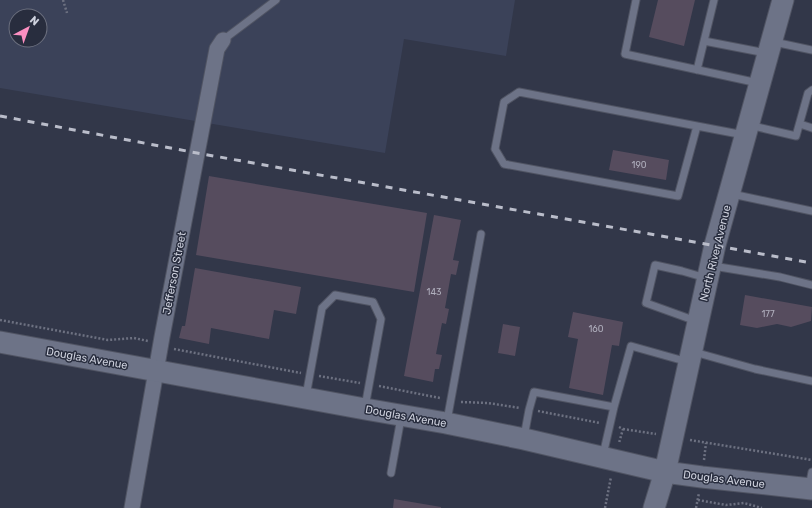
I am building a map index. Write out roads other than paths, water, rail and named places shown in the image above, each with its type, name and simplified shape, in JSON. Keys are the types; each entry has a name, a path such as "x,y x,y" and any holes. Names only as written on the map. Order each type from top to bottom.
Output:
{"street":[{"name":"North River Avenue","path":"654,508 665,472 709,272 783,0"},
{"name":"Jefferson Street","path":"132,508 162,337 217,49 223,40"},
{"name":"Douglas Avenue","path":"0,342 446,423 524,439 665,472 702,478 811,483"}],"lane":[{"path":"223,40 276,0"},
{"path":"636,0 625,54 760,83"},
{"path":"697,70 714,0"},
{"path":"704,41 812,50"},
{"path":"697,126 678,196 504,164 495,149 504,102 519,92 697,126 796,136 808,93 812,90"},
{"path":"800,124 812,128"},
{"path":"730,194 812,211"},
{"path":"446,423 481,234"},
{"path":"698,322 646,303 655,265 682,271 780,277 812,285"},
{"path":"305,398 322,308 335,295 373,302 381,319 365,409"},
{"path":"603,458 614,407 631,346 812,381"},
{"path":"524,439 534,392 614,407"},
{"path":"392,473 401,416"}],"railway":[{"path":"0,116 197,153 812,263"}]}
